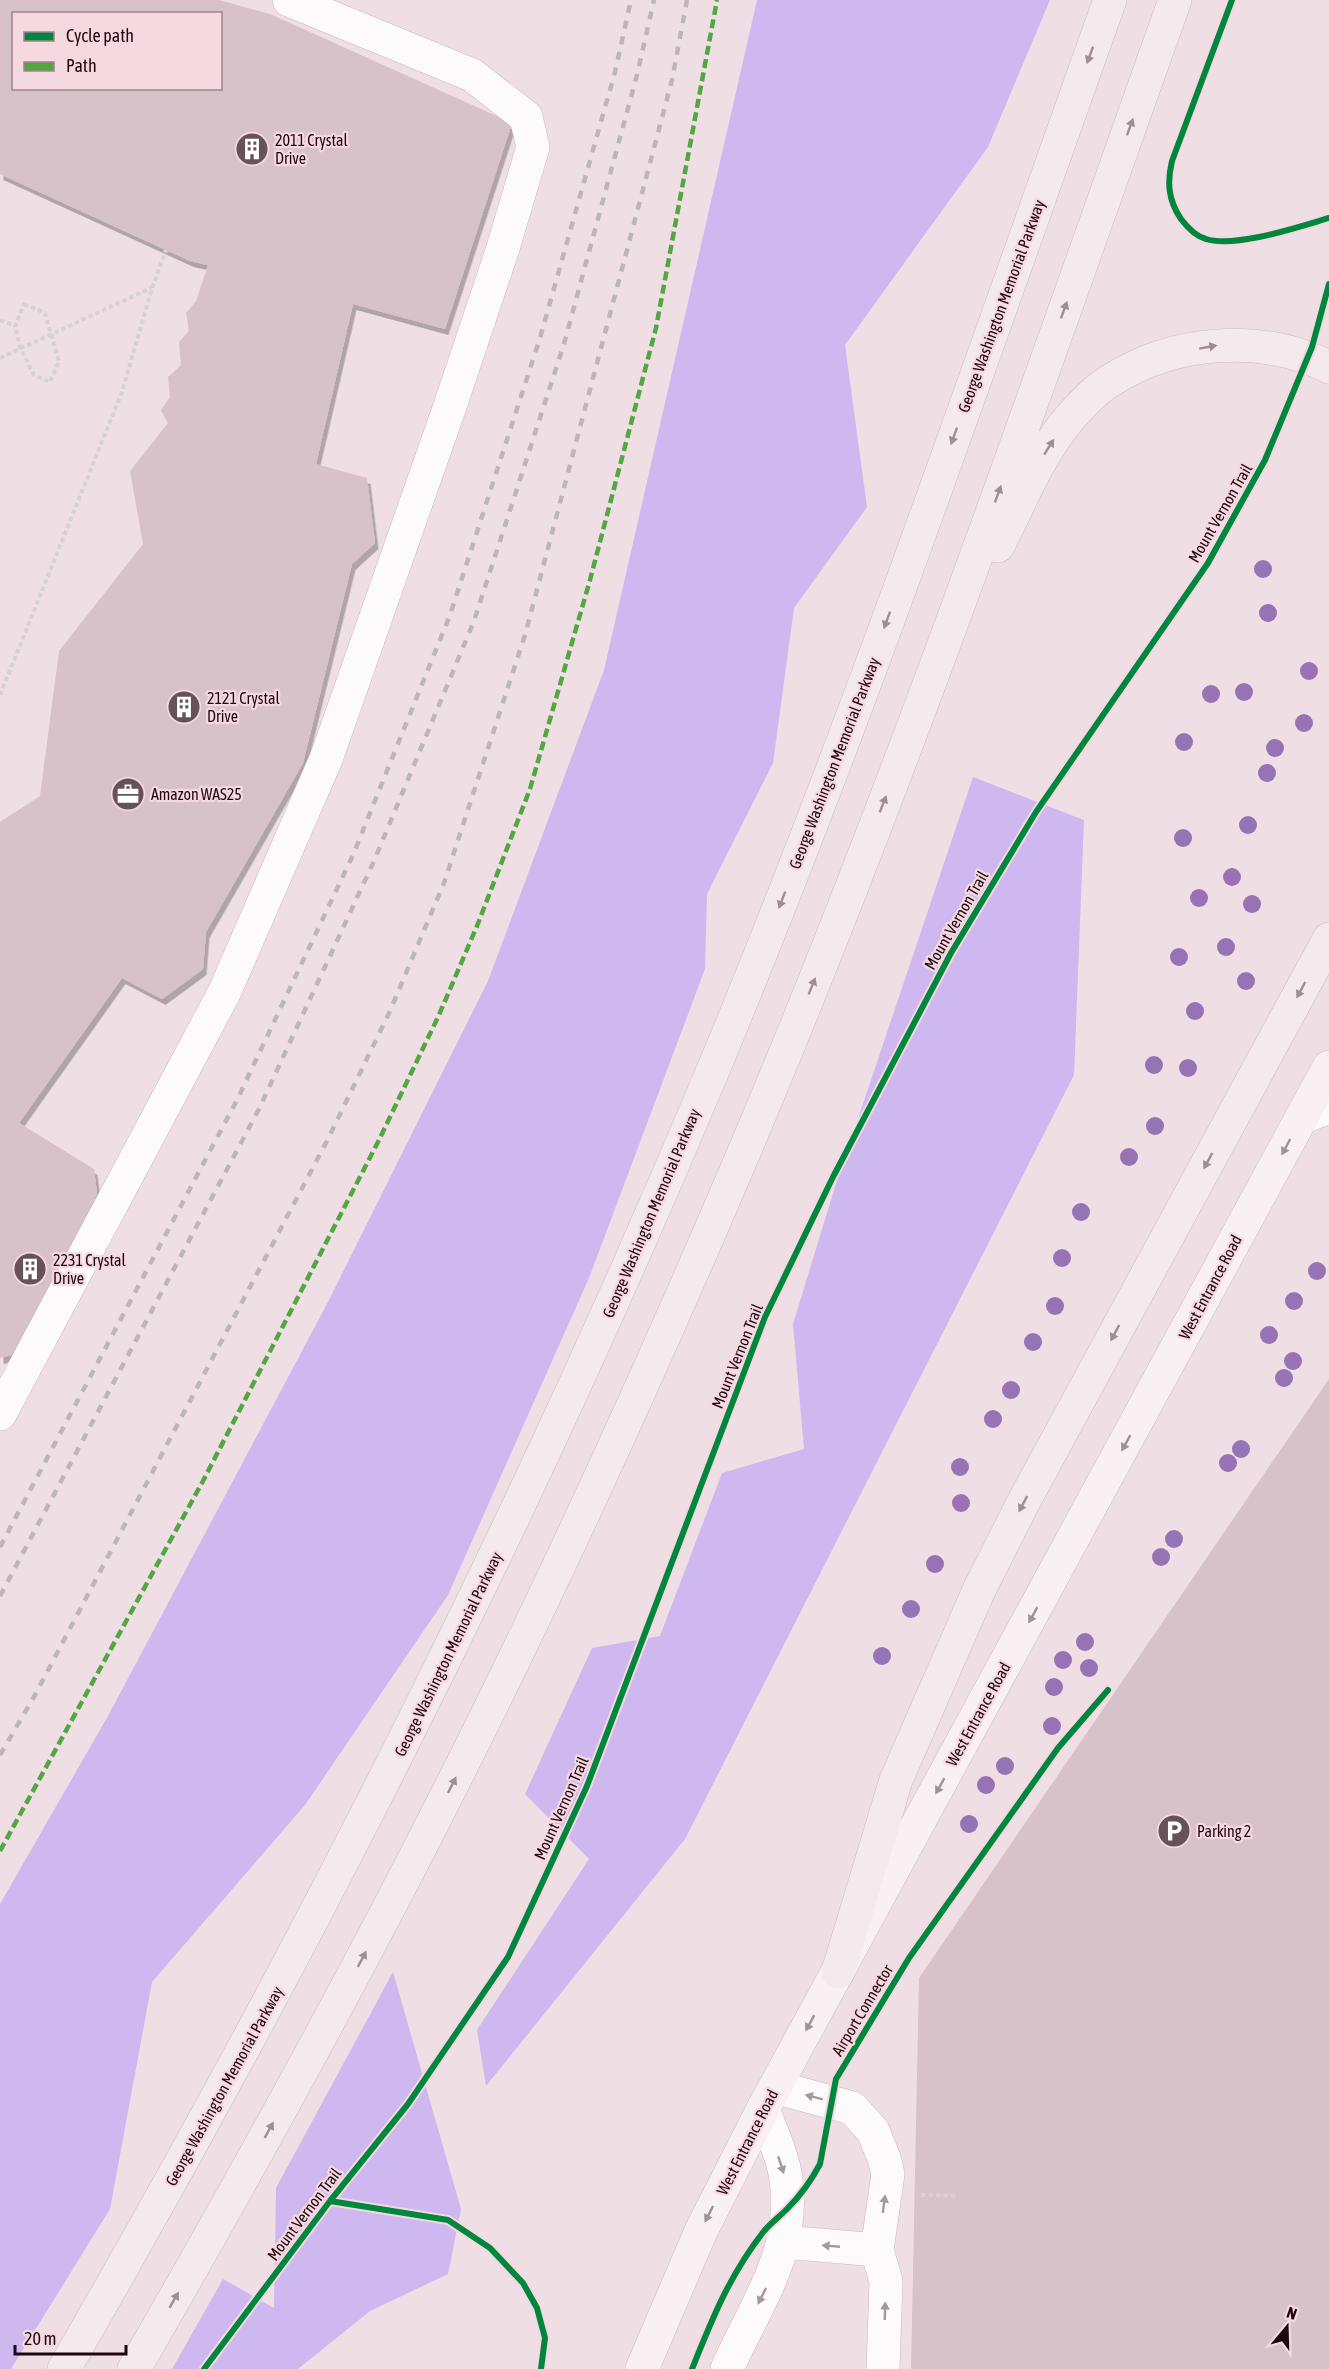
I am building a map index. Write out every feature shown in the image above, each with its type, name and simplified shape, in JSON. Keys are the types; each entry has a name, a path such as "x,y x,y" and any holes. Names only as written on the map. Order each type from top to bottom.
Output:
{"highway":[{"name":"George Washington Memorial Parkway","path":"64,2369 241,2055 363,1826 485,1580 603,1327 710,1077 810,828 938,481 1110,0"},
{"path":"134,2369 298,2078 412,1863 483,1724 656,1356 777,1072 936,668 1175,0"},
{"path":"936,668 1048,448 1085,401 1109,381 1162,357 1222,345 1251,345 1278,349 1329,367"},
{"path":"838,1972 896,1780 979,1590 1023,1503 1329,939"}],"main road":[{"name":"West Entrance Road","path":"642,2369 701,2231 769,2098 1323,1088"}],"lane":[{"path":"0,1414 224,993 326,759 449,410 503,248 533,147 526,117 472,75 289,0"},
{"path":"727,2369 777,2266 784,2242 788,2208 786,2177 769,2098 852,2108 873,2131 888,2174 877,2250 886,2281 883,2369"},
{"path":"784,2242 877,2250"}],"path":[{"path":"0,695 122,392 152,288 166,250"},
{"path":"0,358 152,288"},
{"path":"24,304 45,313 52,336 59,360 50,382 34,375 20,347 15,326 24,304"},
{"path":"0,320 15,326"}],"shaded area":[{"path":"757,0 1050,0 988,147 845,345 867,507 794,608 773,763 707,894 705,969 589,1278 448,1595 305,1805 152,1982 110,2209 11,2369 0,2369 0,1904 108,1716 328,1302 488,981 604,670"},
{"path":"973,777 1084,820 1074,1075 685,1839 486,2086 477,2030 589,1859 525,1794 592,1648 660,1636 722,1473 804,1449 793,1324 834,1190"},
{"path":"393,1972 461,2209 448,2274 370,2311 298,2369 172,2369 223,2279 274,2308 276,2188"}],"building":[{"path":"0,0 219,0 270,14 512,123 445,329 353,304 316,464 367,478 375,543 352,564 303,763 206,932 203,969 162,999 122,978 19,1123 94,1169 97,1194 21,1344 11,1355 0,1358 0,822 40,796 59,651 143,544 130,471 168,423 161,410 170,397 168,377 181,365 179,342 189,331 186,313 196,301 208,265 190,261 0,174"},
{"name":"Parking 2","path":"1329,1379 1329,2369 911,2369 919,1978"}],"railway":[{"path":"0,1547 237,1100 353,855 450,615 540,338 615,72 631,0"},
{"path":"0,1596 259,1109 374,861 474,621 564,344 637,75 654,0"},
{"path":"0,1755 35,1695 328,1139 390,1011 444,883 525,635 672,80 687,0"}],"marked path":[{"path":"0,1851 203,1481 378,1142 439,1015 477,926 530,789 590,580 656,328 717,0"}],"cycle path":[{"path":"1232,0 1172,161 1169,184 1173,205 1181,219 1195,233 1202,238 1219,241 1250,239 1329,218"},
{"name":"Mount Vernon Trail","path":"204,2369 330,2201 408,2104 508,1957 587,1786 765,1317 833,1177 951,953 1036,812 1208,563 1265,460 1312,347 1329,284"},
{"name":"Airport Connector","path":"692,2369 715,2315 741,2264 764,2231 801,2193 820,2164 836,2079 909,1958 1058,1748 1108,1690"},
{"name":"Mount Vernon Trail","path":"330,2201 448,2220 490,2248 523,2283 537,2308 545,2338 541,2369"}],"place":[{"name":"2011 Crystal Drive","path":"252,149"},
{"name":"2121 Crystal Drive","path":"184,707"},
{"name":"Amazon WAS25","path":"128,794"},
{"name":"2231 Crystal Drive","path":"30,1269"},
{"name":"Parking 2","path":"1174,1831"}]}
